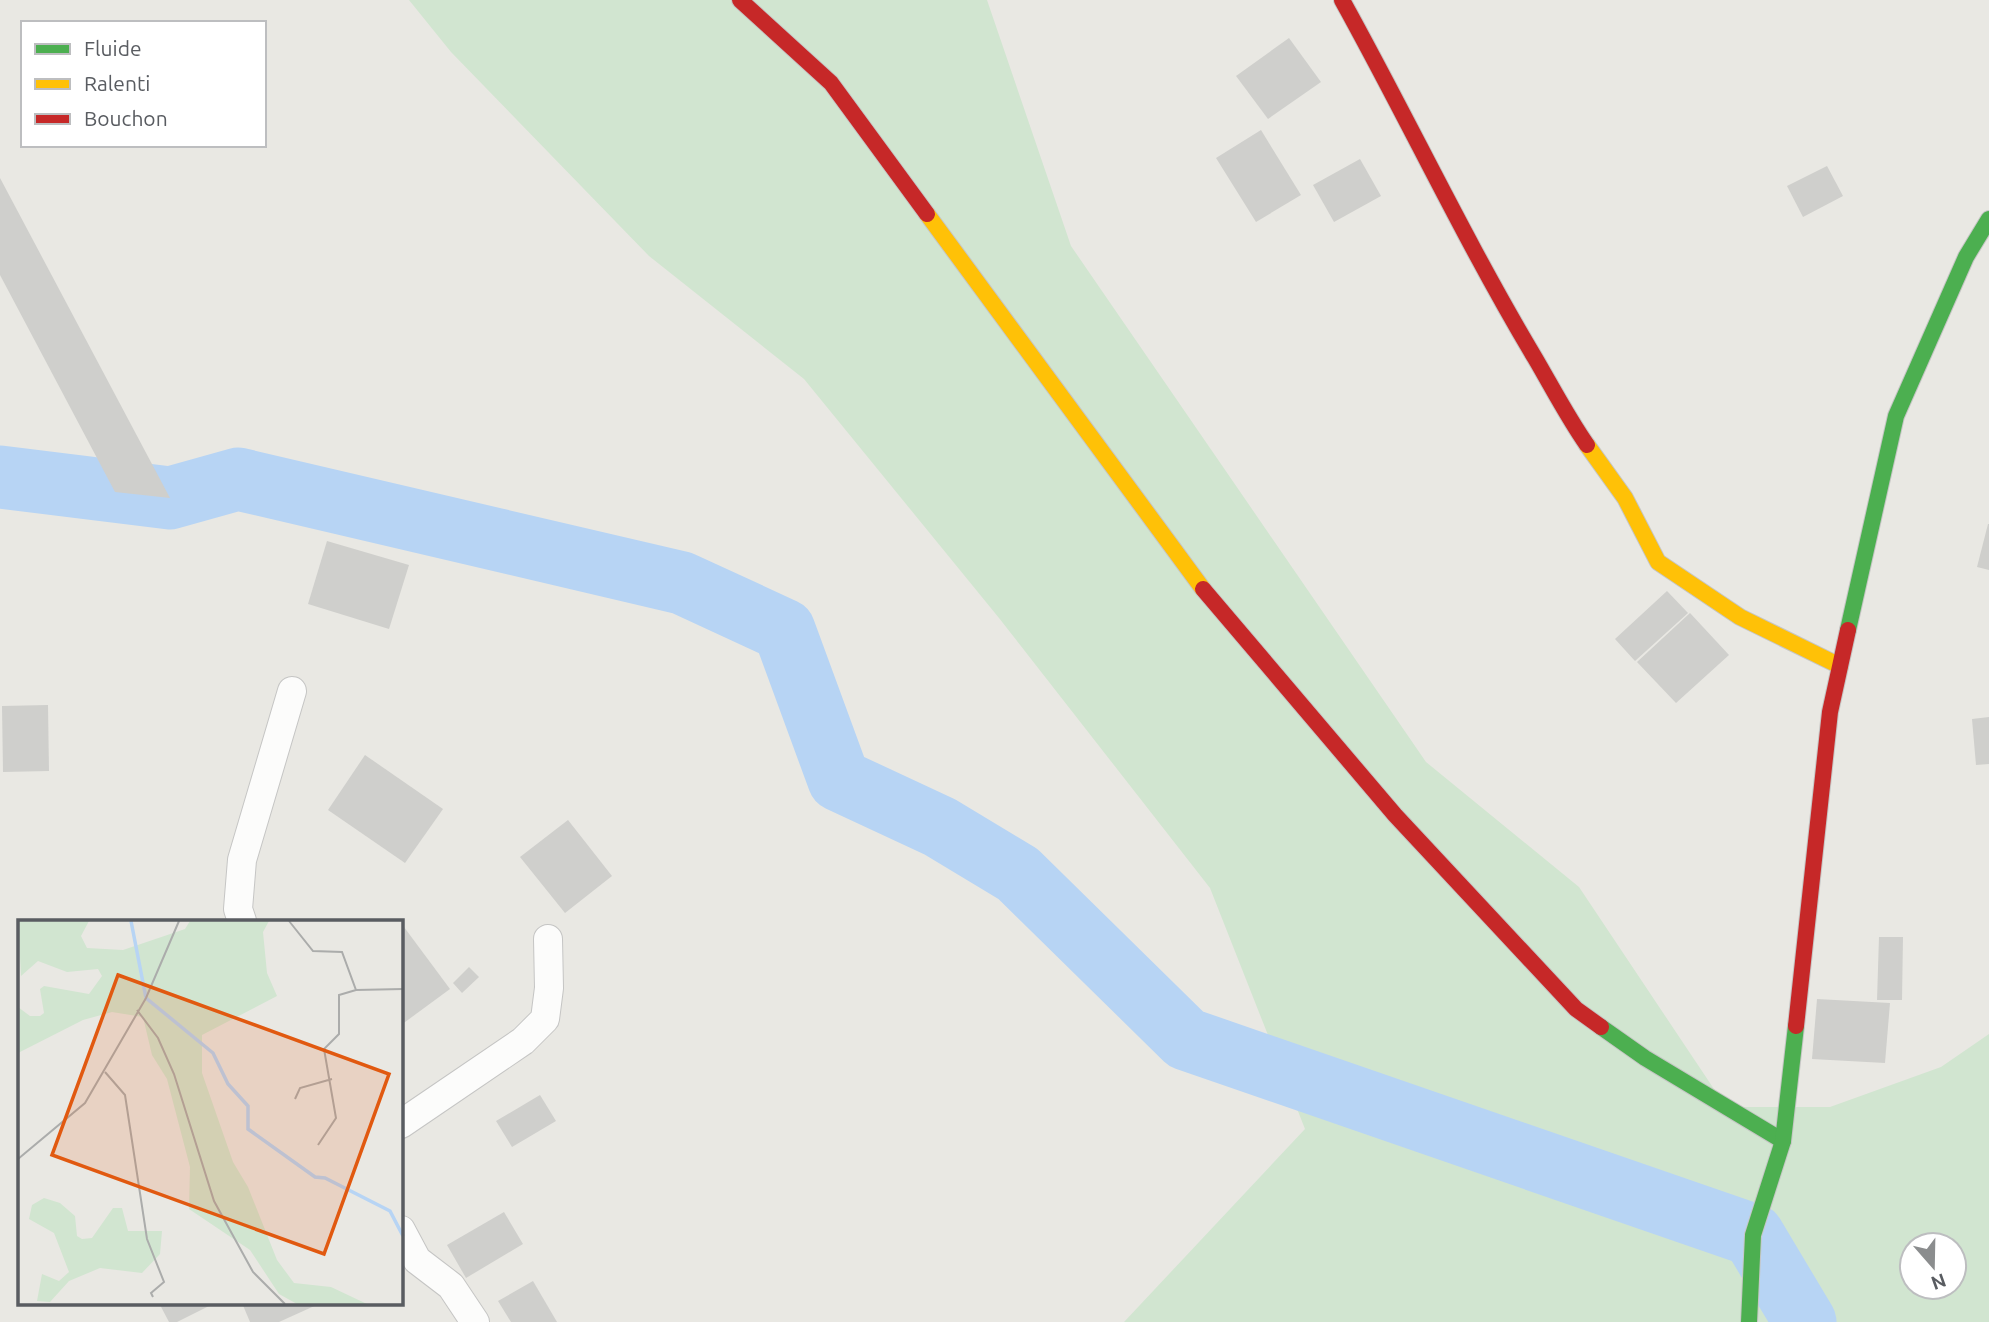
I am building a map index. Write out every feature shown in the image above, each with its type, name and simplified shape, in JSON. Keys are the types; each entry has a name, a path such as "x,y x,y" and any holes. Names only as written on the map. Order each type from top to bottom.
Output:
{"street":[{"path":"740,0 831,83 1215,605 1395,816 1576,1009 1644,1058 1783,1141"},
{"path":"1342,0 1511,318 1583,439 1625,498 1658,562 1740,617 1840,666"},
{"path":"1749,1322 1753,1235 1783,1141 1830,712 1840,666 1896,416 1966,257 1989,219"},
{"path":"243,920 239,909 242,860 292,691"},
{"path":"402,1123 523,1041 545,1019 549,988 548,939"},
{"path":"402,1232 417,1260 451,1286 475,1322"}],"green space":[{"path":"409,0 987,0 1071,246 1426,762 1579,887 1726,1107 1830,1107 1941,1067 1989,1034 1989,1322 1124,1322 1305,1129 1210,888 999,618 804,379 649,256 451,52"}],"building":[{"path":"1289,38 1321,82 1268,119 1236,76"},
{"path":"1261,130 1301,195 1256,222 1216,158"},
{"path":"1360,159 1381,196 1334,222 1313,185"},
{"path":"1827,166 1843,196 1803,217 1787,186"},
{"path":"0,178 170,498 115,492 0,275"},
{"path":"1989,524 1989,570 1977,567"},
{"path":"327,541 409,565 389,629 308,604"},
{"path":"1667,591 1688,613 1635,661 1615,639"},
{"path":"1690,613 1729,655 1676,703 1637,662"},
{"path":"48,705 49,771 3,772 2,706"},
{"path":"1989,717 1989,764 1976,765 1972,719"},
{"path":"365,755 443,809 405,863 328,810"},
{"path":"568,820 612,876 565,913 520,857"},
{"path":"402,924 450,989 402,1024"},
{"path":"1879,937 1903,937 1902,1000 1877,1000"},
{"path":"469,967 479,977 462,993 453,983"},
{"path":"1817,999 1890,1003 1885,1063 1812,1059"},
{"path":"540,1095 556,1121 512,1147 496,1121"},
{"path":"504,1212 523,1244 466,1278 447,1245"},
{"path":"533,1281 557,1322 511,1322 498,1301"},
{"path":"160,1304 213,1304 177,1322 169,1322"},
{"path":"242,1304 319,1304 279,1322 250,1322"}],"waterway":[{"path":"0,477 170,498 238,479 682,583 784,630 839,780 940,827 1018,874 1186,1039 1753,1235 1805,1322"}],"traffic: fast":[{"path":"1848,630 1896,416 1966,257 1989,219"},
{"path":"1749,1322 1753,1235 1783,1141 1796,1026"},
{"path":"1601,1027 1645,1058 1783,1141"}],"traffic: slow":[{"path":"927,214 1203,589"},
{"path":"1587,445 1625,498 1658,562 1740,617 1840,666"}],"traffic: jam":[{"path":"740,0 831,83 927,214"},
{"path":"1342,0 1509,314 1587,445"},
{"path":"1203,589 1395,815 1576,1009 1601,1027"},
{"path":"1796,1026 1830,712 1848,630"}]}
